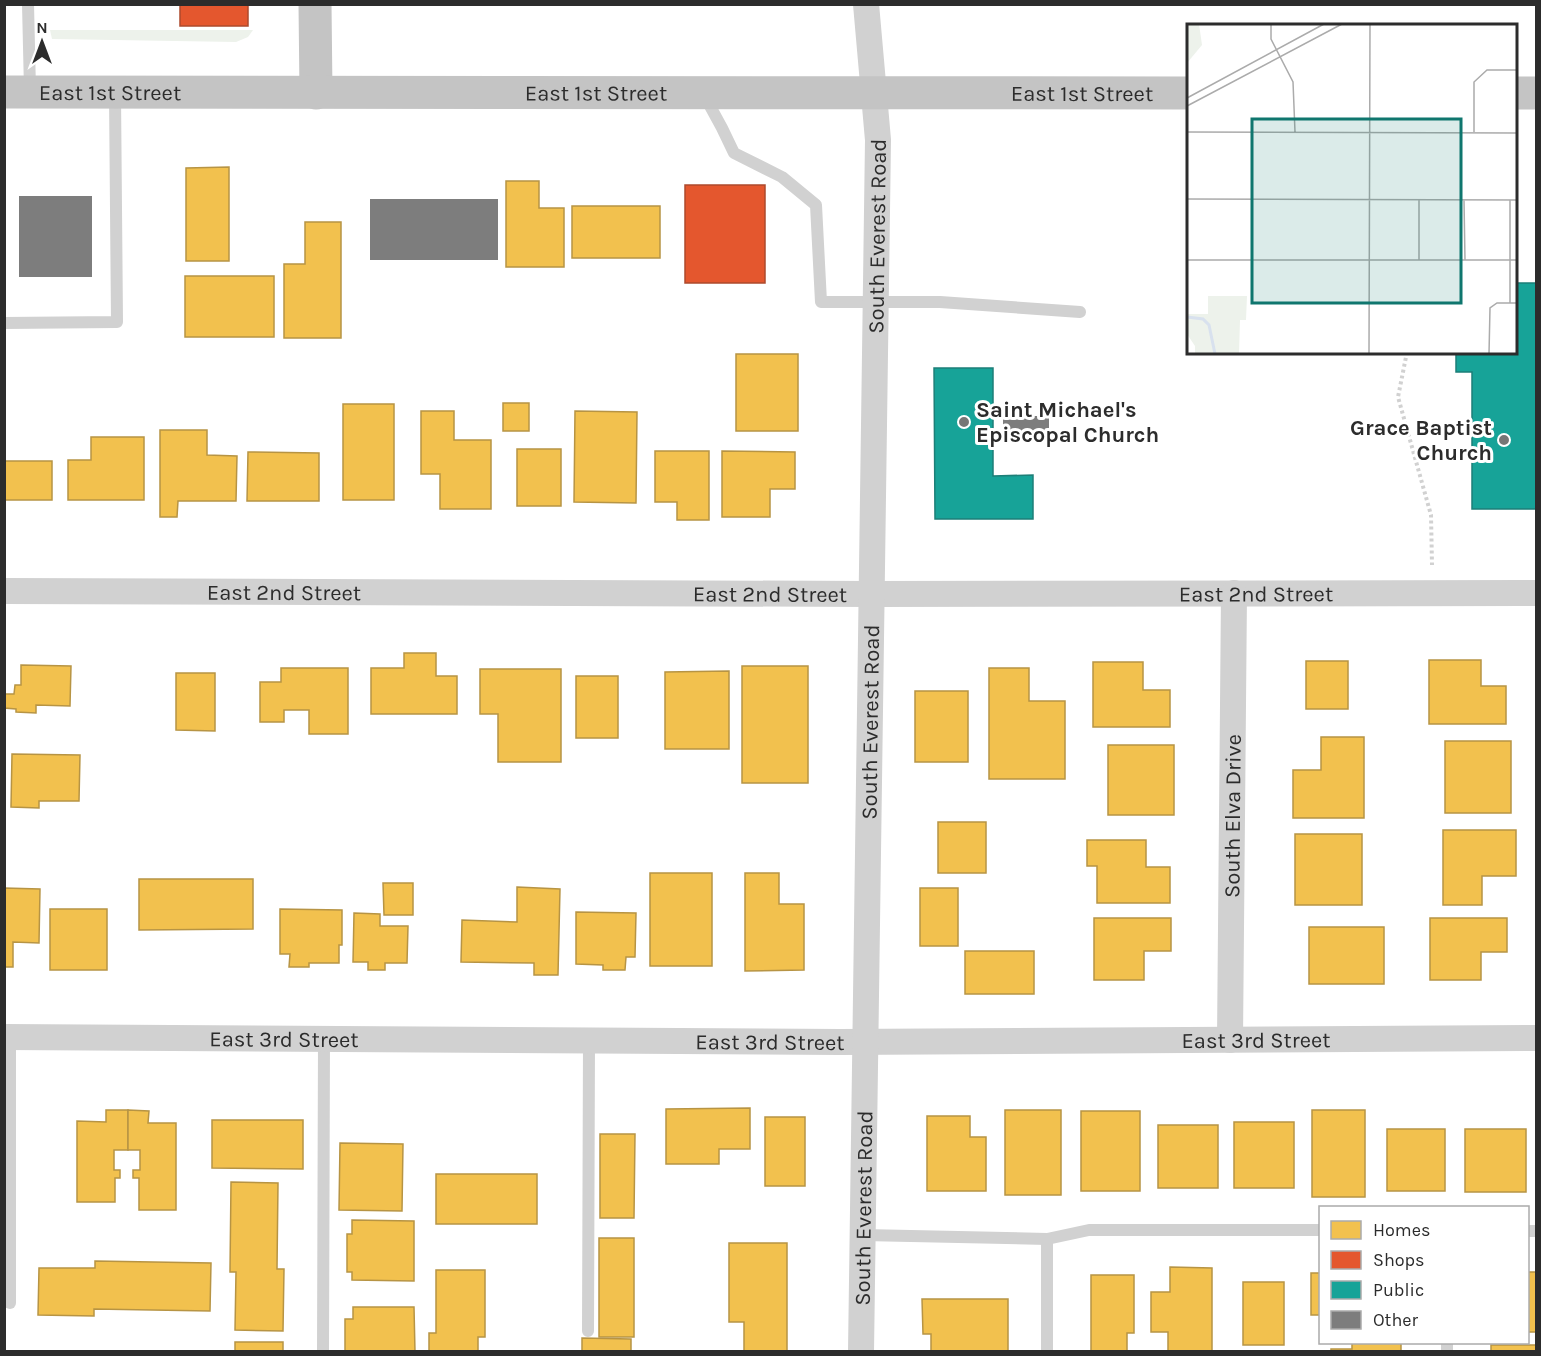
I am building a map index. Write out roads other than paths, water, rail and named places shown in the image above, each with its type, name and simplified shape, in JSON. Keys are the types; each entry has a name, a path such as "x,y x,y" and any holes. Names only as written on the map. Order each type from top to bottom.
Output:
{"main road":[{"path":"315,4 316,93"},
{"name":"East 1st Street","path":"17,92 1187,93"},
{"path":"1517,93 1536,93"}],"street":[{"name":"South Everest Road","path":"861,1352 878,140 866,4"},
{"name":"East 2nd Street","path":"4,591 871,594 1536,593"},
{"name":"South Elva Drive","path":"1230,1040 1234,593"},
{"name":"East 3rd Street","path":"7,1038 866,1042 1536,1038"}],"lane":[{"path":"17,92 28,4"},
{"path":"4,324 117,322 115,92"},
{"path":"702,93 734,153 782,177 816,205 821,302 940,302 1080,312"},
{"path":"7,1038 10,1304"},
{"path":"323,1352 324,1039"},
{"path":"588,1331 589,1041"},
{"path":"863,1235 1047,1239 1089,1230 1319,1230"},
{"path":"1047,1239 1047,1352"}],"place":[{"name":"Saint Michael's Episcopal Church","path":"964,422"},
{"name":"Grace Baptist Church","path":"1504,440"}]}
